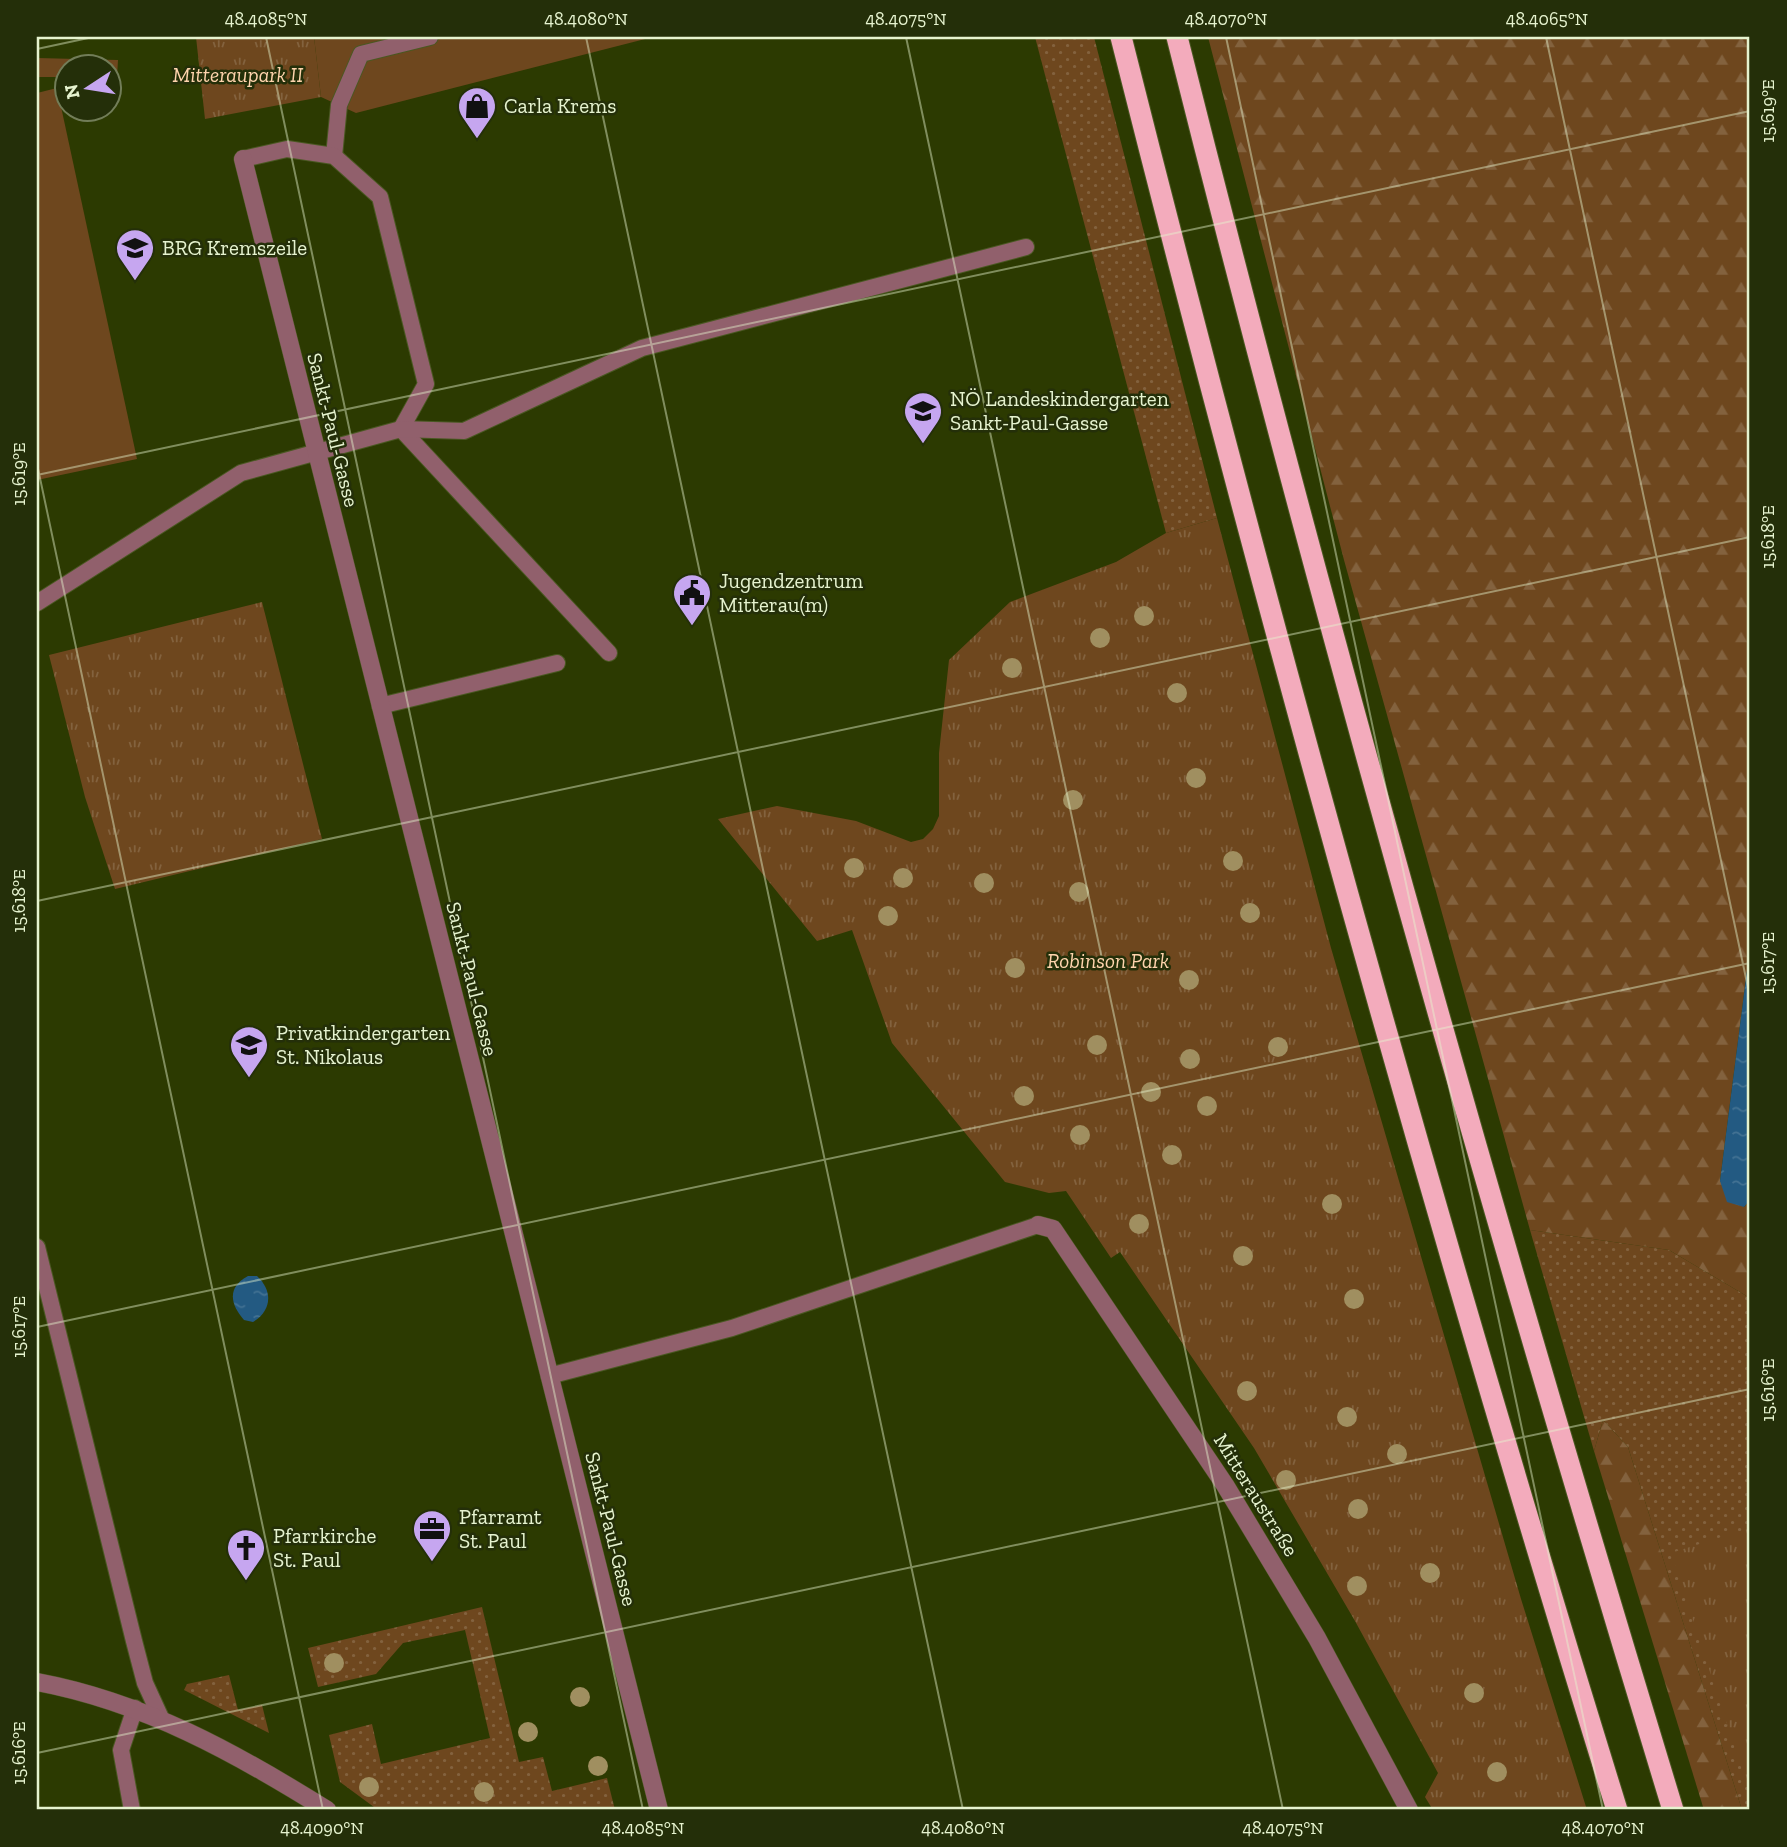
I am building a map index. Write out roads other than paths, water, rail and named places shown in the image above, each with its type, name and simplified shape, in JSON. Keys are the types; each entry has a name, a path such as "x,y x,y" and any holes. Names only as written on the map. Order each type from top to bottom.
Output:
{"highway":[{"path":"1121,37 1239,495 1361,938 1479,1354 1617,1810"},
{"path":"1177,37 1284,452 1403,889 1566,1459 1673,1810"}],"street":[{"name":"Sankt-Paul-Gasse","path":"243,159 659,1810"},
{"name":"Mitteraustraße","path":"1038,1225 1053,1229 1225,1485 1317,1638 1409,1810"},
{"path":"37,1682 135,1708 160,1718 260,1768 327,1810"}],"lane":[{"path":"334,156 340,105 361,54 430,37"},
{"path":"243,159 287,149 334,156 380,197 426,384 401,429"},
{"path":"37,603 242,473 401,429 464,431 642,348 1026,247"},
{"path":"401,429 609,653"},
{"path":"380,706 556,663"},
{"path":"549,1376 732,1328 1038,1225"},
{"path":"37,1247 134,1642 145,1683 160,1718"},
{"path":"132,1810 121,1750 135,1708"}],"water":[{"path":"1750,947 1750,1200 1744,1207 1727,1202 1720,1181"},
{"path":"248,1276 257,1276 268,1294 264,1312 253,1322 244,1320 239,1314 233,1296 237,1285"}],"place":[{"name":"Carla Krems","path":"477,140"},
{"name":"BRG Kremszeile","path":"135,282"},
{"name":"NÖ Landeskindergarten Sankt-Paul-Gasse","path":"923,445"},
{"name":"Jugendzentrum Mitterau(m)","path":"692,627"},
{"name":"Privatkindergarten St. Nikolaus","path":"249,1079"},
{"name":"Pfarramt St. Paul","path":"432,1563"},
{"name":"Pfarrkirche St. Paul","path":"246,1582"}],"park label":[{"name":"Mitteraupark II","path":"238,75"},
{"name":"Robinson Park","path":"1108,961"}]}
